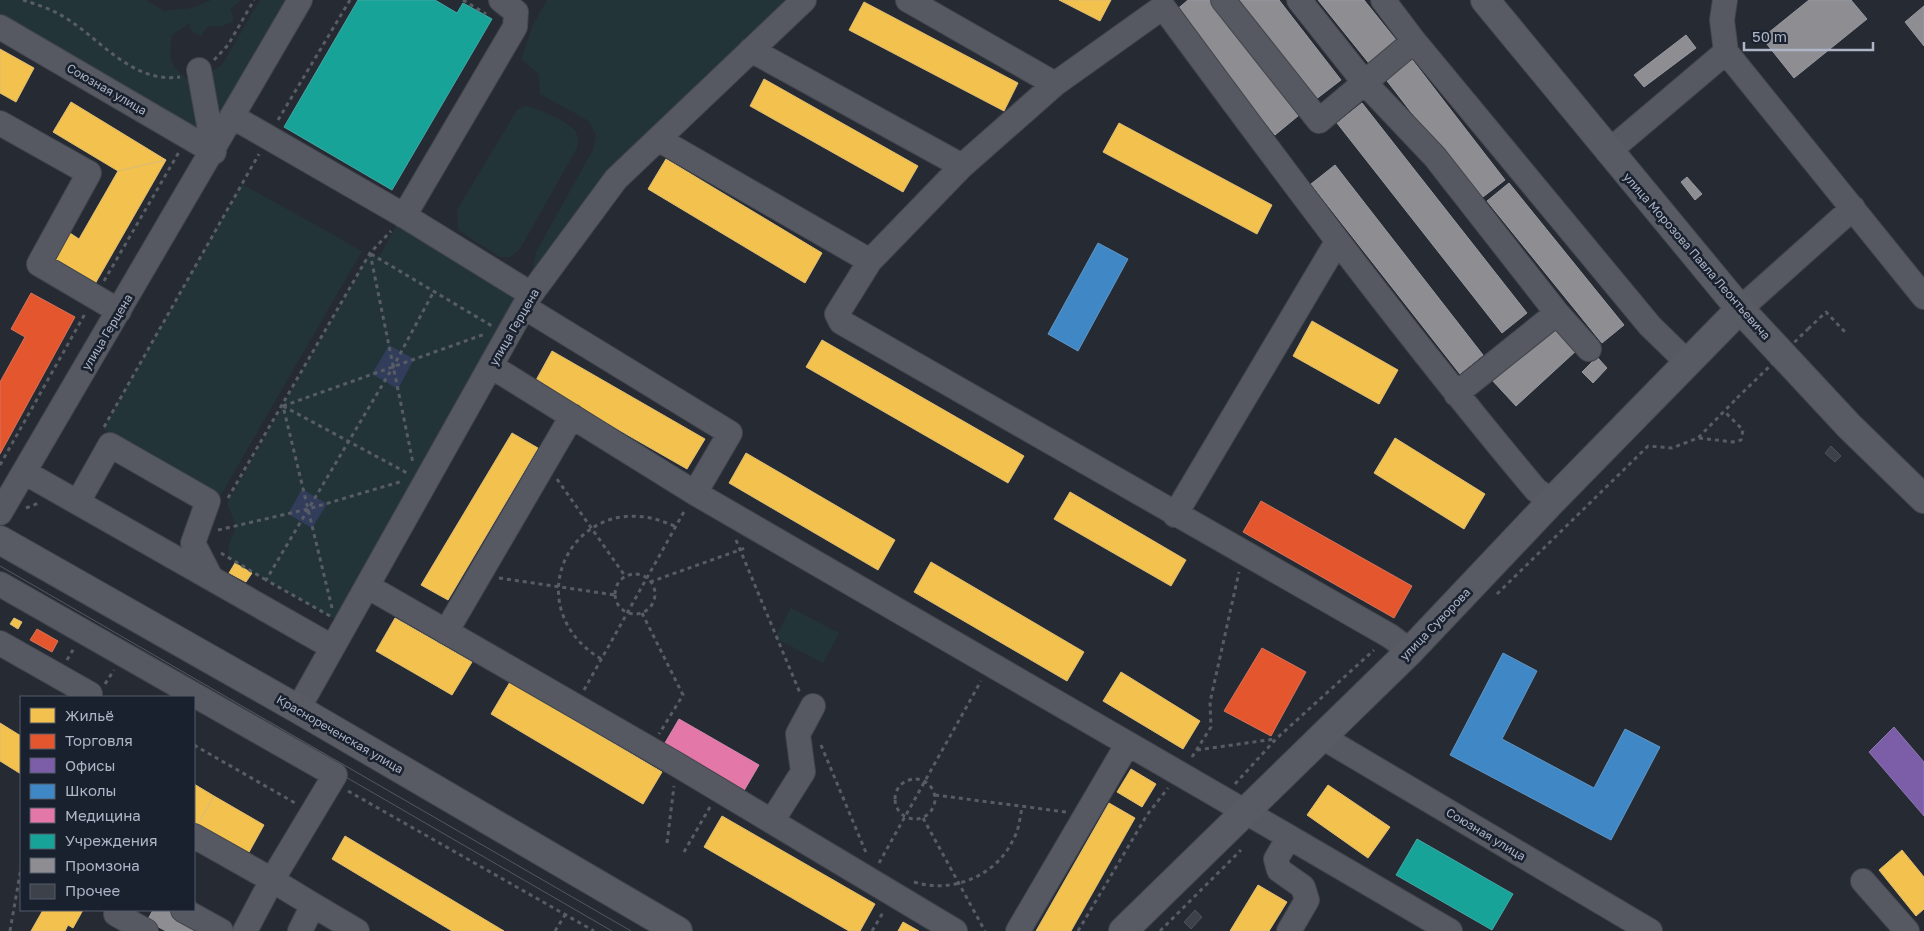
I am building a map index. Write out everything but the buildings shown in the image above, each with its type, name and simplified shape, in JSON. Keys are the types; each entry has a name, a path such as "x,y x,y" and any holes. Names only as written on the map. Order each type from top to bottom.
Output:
{"main road":[{"name":"улица Морозова Павла Леонтьевича","path":"1485,0 1608,152 1740,309 1849,426 1924,499"},
{"name":"улица Суворова","path":"1123,931 1410,651 1552,501 1740,309"},
{"name":"Краснореченская улица","path":"0,540 298,709 678,931"}],"street":[{"name":"улица Герцена","path":"10,511 24,472 214,152 300,0"},
{"path":"404,216 515,27 516,12 501,0"},
{"name":"улица Герцена","path":"298,709 527,301 616,179 804,0"},
{"path":"908,0 1055,84"},
{"path":"1223,0 1319,120 1414,40"},
{"path":"1299,0 1364,82 1435,157 1557,313 1589,349"},
{"path":"1383,0 1650,326 1687,362"},
{"path":"1725,0 1722,20 1726,52 1924,297"},
{"path":"1410,651 1390,636 1175,516 841,322 838,314 870,261 962,166 1055,84 1164,2 1337,242 1456,394 1536,490 1552,501"},
{"name":"Союзная улица","path":"0,27 214,152"},
{"path":"751,50 962,166"},
{"path":"1608,152 1726,52"},
{"path":"198,70 214,152"},
{"path":"233,117 404,216 527,301 730,433 695,493"},
{"path":"0,123 89,173 39,264 119,311"},
{"path":"658,139 870,261"},
{"path":"1740,309 1853,208"},
{"path":"1175,516 1337,242"},
{"path":"1456,394 1557,313"},
{"path":"491,366 695,493 1450,931"},
{"path":"446,632 572,416"},
{"path":"72,498 110,445 208,501 193,543 211,578"},
{"path":"24,472 332,647"},
{"path":"0,584 336,775 272,880 245,931"},
{"path":"367,586 676,764 895,893 955,931"},
{"path":"0,643 96,692"},
{"path":"772,821 804,772 798,734 813,706"},
{"name":"Союзная улица","path":"1322,737 1650,931"},
{"path":"1018,931 1127,745"},
{"path":"195,837 357,931"},
{"path":"1289,837 1276,859 1279,870 1303,886 1307,900 1289,931"},
{"path":"1863,881 1907,931"},
{"path":"300,931 313,905"},
{"path":"185,911 221,931"},
{"path":"114,918 146,931"}],"path":[{"path":"23,0 59,14 122,61 144,72 170,79 188,76 212,63 228,45 254,0"},
{"path":"103,429 269,137 350,0"},
{"path":"227,500 370,253 404,216"},
{"path":"283,406 498,330 370,253"},
{"path":"370,253 414,467"},
{"path":"266,580 347,441 393,367 434,291"},
{"path":"1494,597 1648,446 1672,448 1698,438 1826,312 1845,332"},
{"path":"215,531 308,509 416,477 283,406"},
{"path":"216,550 334,619 283,406"},
{"path":"1698,438 1733,442 1741,440 1743,430 1724,411"},
{"path":"545,463 625,576"},
{"path":"575,706 695,493"},
{"path":"10,511 72,498"},
{"path":"601,659 575,639 566,625 560,610 559,587 564,561 572,546 591,528 612,518 628,515 645,515 676,527"},
{"path":"650,582 773,538"},
{"path":"636,574 647,578 656,595 653,604 642,613 627,613 618,606 615,595 617,584 625,576 636,574"},
{"path":"479,575 615,595"},
{"path":"642,613 683,695 650,749"},
{"path":"870,879 990,665"},
{"path":"96,692 115,668"},
{"path":"1197,750 1276,739"},
{"path":"195,746 312,813"},
{"path":"667,843 676,764"},
{"path":"915,778 925,781 932,787 935,795 934,804 930,812 922,818 914,819 905,817 897,809 894,799 897,788 904,781 915,778"},
{"path":"331,781 594,931"},
{"path":"684,852 720,790"},
{"path":"935,795 1086,815"},
{"path":"872,931 904,879 940,886 959,884 991,868 1003,856 1013,841 1020,824 1022,807"},
{"path":"922,818 985,931"},
{"path":"10,931 20,874"},
{"path":"555,931 566,914"}],"shaded area":[{"path":"0,0 146,0 164,11 192,8 211,0 241,0 230,9 233,15 233,22 222,26 208,26 201,36 192,32 189,23 172,35 170,50 172,61 177,70 189,80 201,137 0,18"},
{"path":"260,0 295,0 219,133 206,75 222,65"},
{"path":"547,0 787,0 529,286 536,252 593,150 596,135 589,121 540,94 539,74 521,59 533,25"},
{"path":"524,106 544,112 573,128 578,138 577,148 520,249 510,257 500,257 458,230 457,210 517,110"},
{"path":"242,184 362,251 219,498 103,429"},
{"path":"397,225 519,293 334,619 230,559 228,547 236,526 227,503 370,253 379,257"},
{"path":"791,608 839,633 823,663 775,638"}],"water":[{"path":"389,345 414,359 398,389 372,374"},
{"path":"302,489 327,504 312,528 288,514"}],"tram line":[{"path":"0,566 631,931"},
{"path":"0,577 612,931"}]}
